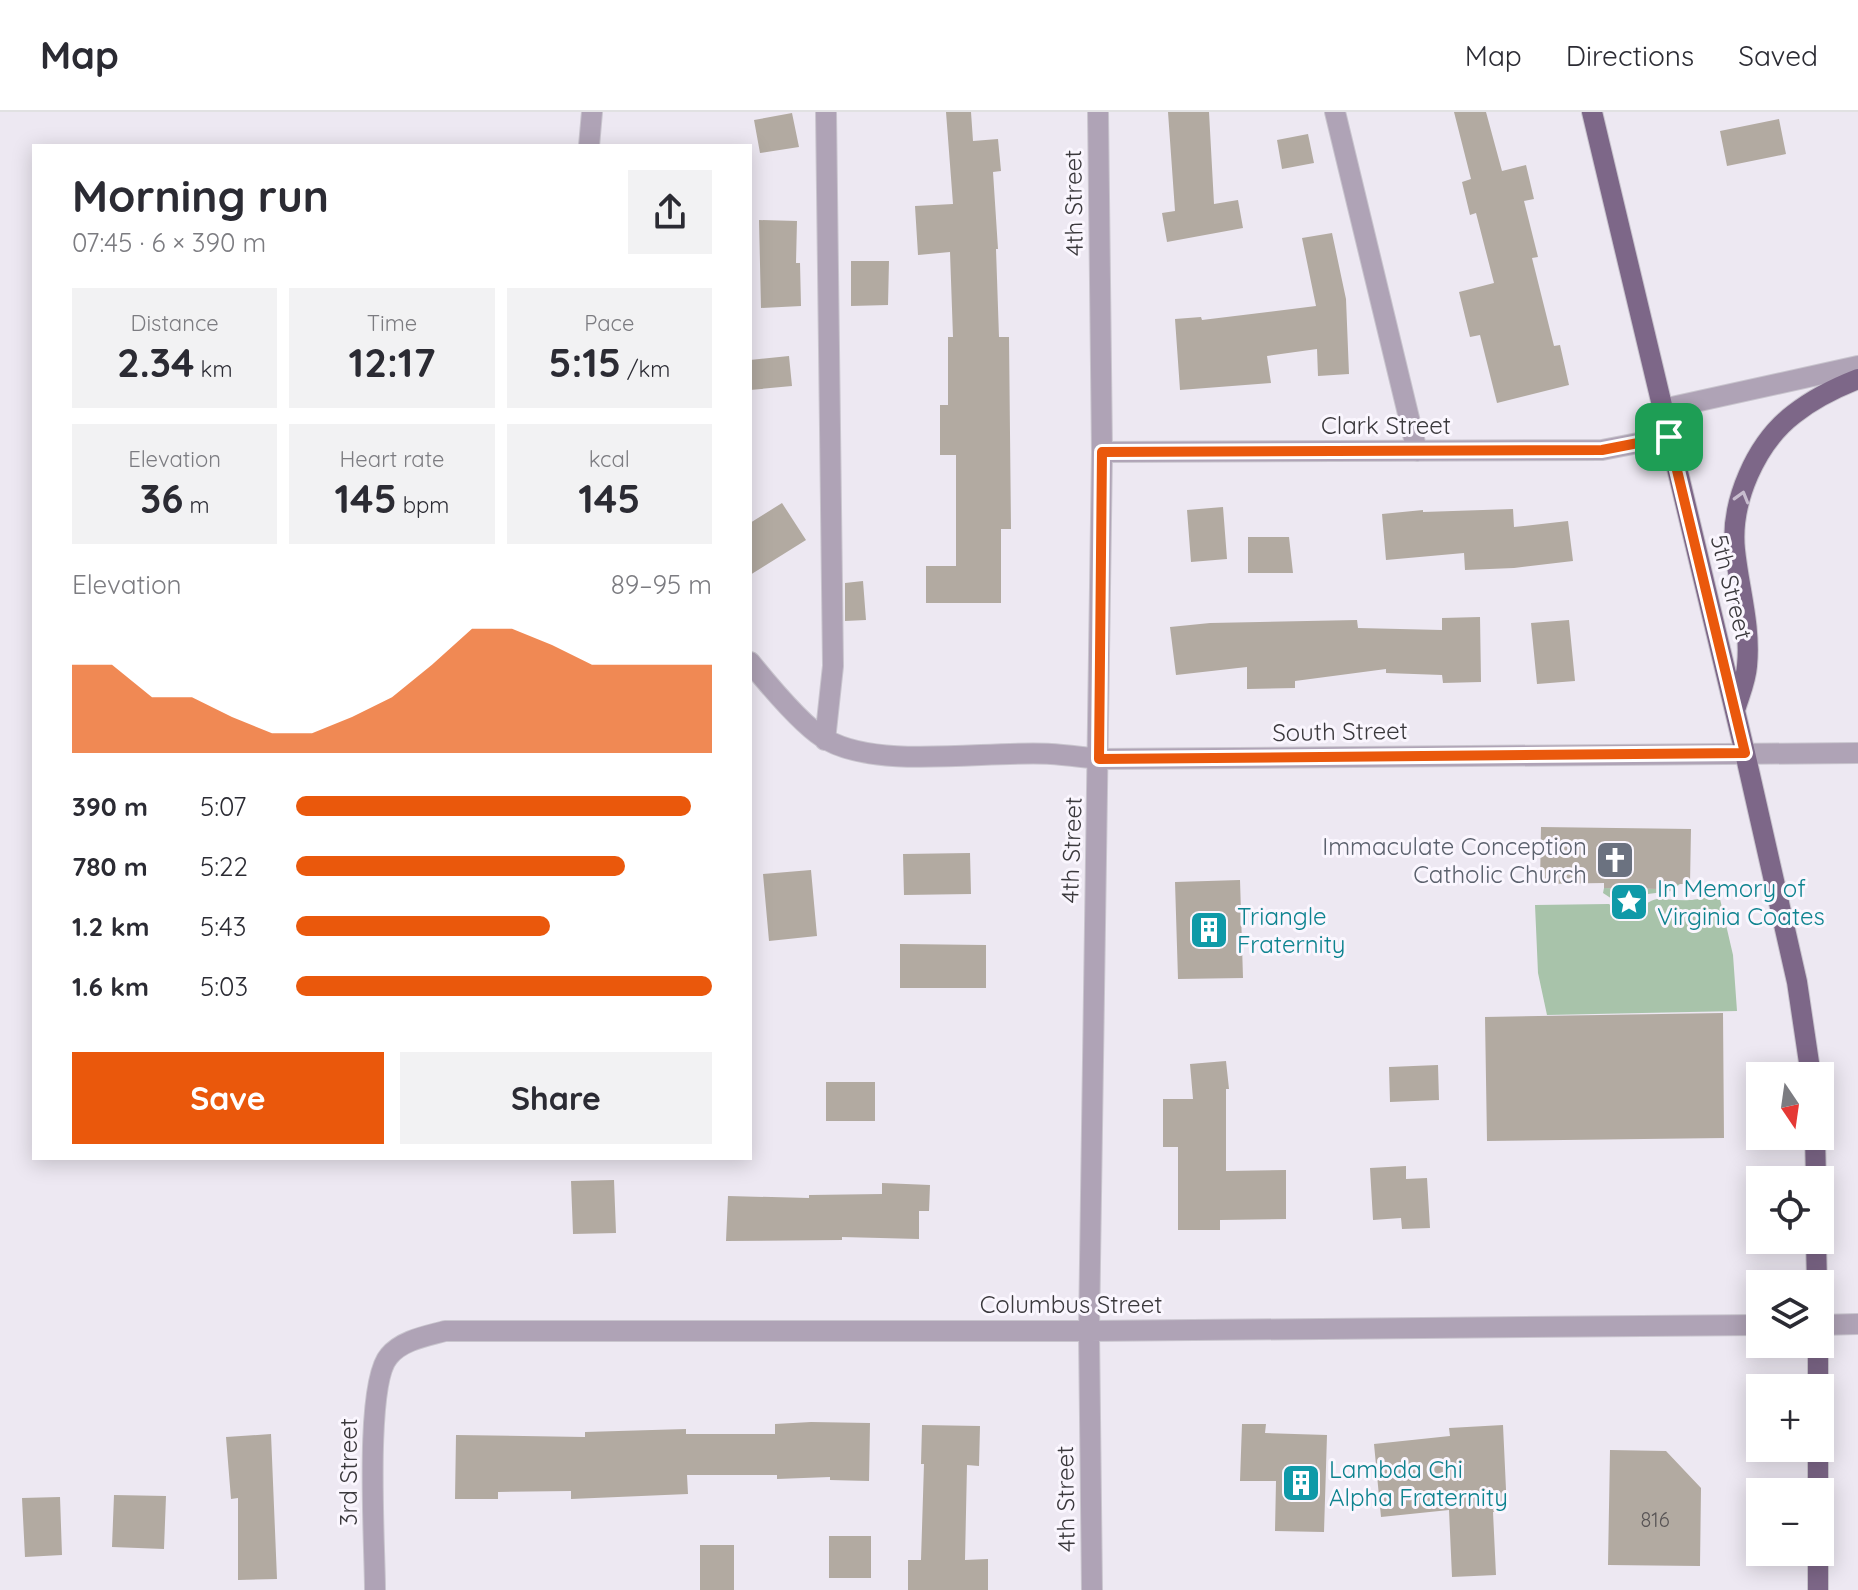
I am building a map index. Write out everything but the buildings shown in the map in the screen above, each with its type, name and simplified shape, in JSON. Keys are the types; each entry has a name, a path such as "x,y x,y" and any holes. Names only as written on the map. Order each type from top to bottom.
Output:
{"main road":[{"name":"5th Street","path":"1592,112 1745,753 1797,982 1809,1062"},
{"path":"1735,711 1747,669 1748,638 1734,547 1739,502 1751,470 1767,441 1792,415 1825,393 1858,379"},
{"path":"1818,1566 1818,1590"}],"street":[{"path":"589,144 592,112"},
{"path":"825,740 833,666 826,112"},
{"name":"4th Street","path":"1092,1590 1089,1331 1102,452 1098,112"},
{"path":"1335,112 1417,451"},
{"path":"1663,409 1858,366"},
{"name":"Clark Street","path":"1102,452 1602,450 1669,437"},
{"path":"752,664 773,690 825,740"},
{"name":"South Street","path":"825,740 853,751 891,756 1050,754 1099,759 1858,753"},
{"path":"1834,1325 1858,1324"},
{"name":"Columbus Street","path":"388,1357 414,1340 459,1330 1089,1331 1746,1325"},
{"name":"3rd Street","path":"375,1590 373,1408 380,1372 388,1357"}],"green space":[{"path":"1658,883 1680,884 1671,891 1648,894 1632,910 1636,903 1633,896 1624,900 1629,910 1603,893 1604,888 1657,889"},
{"path":"1717,886 1733,955 1737,1011 1547,1015 1538,973 1535,905 1609,904 1630,915 1657,899 1699,899 1713,892"}],"place":[{"name":"Immaculate Conception Catholic Church","path":"1615,860"},
{"name":"In Memory of Virginia Coates","path":"1629,902"},
{"name":"Triangle Fraternity","path":"1209,930"},
{"name":"Lambda Chi Alpha Fraternity","path":"1301,1483"}],"route":[{"path":"1669,437 1745,753 1099,759 1102,452 1602,450 1669,437"}]}
